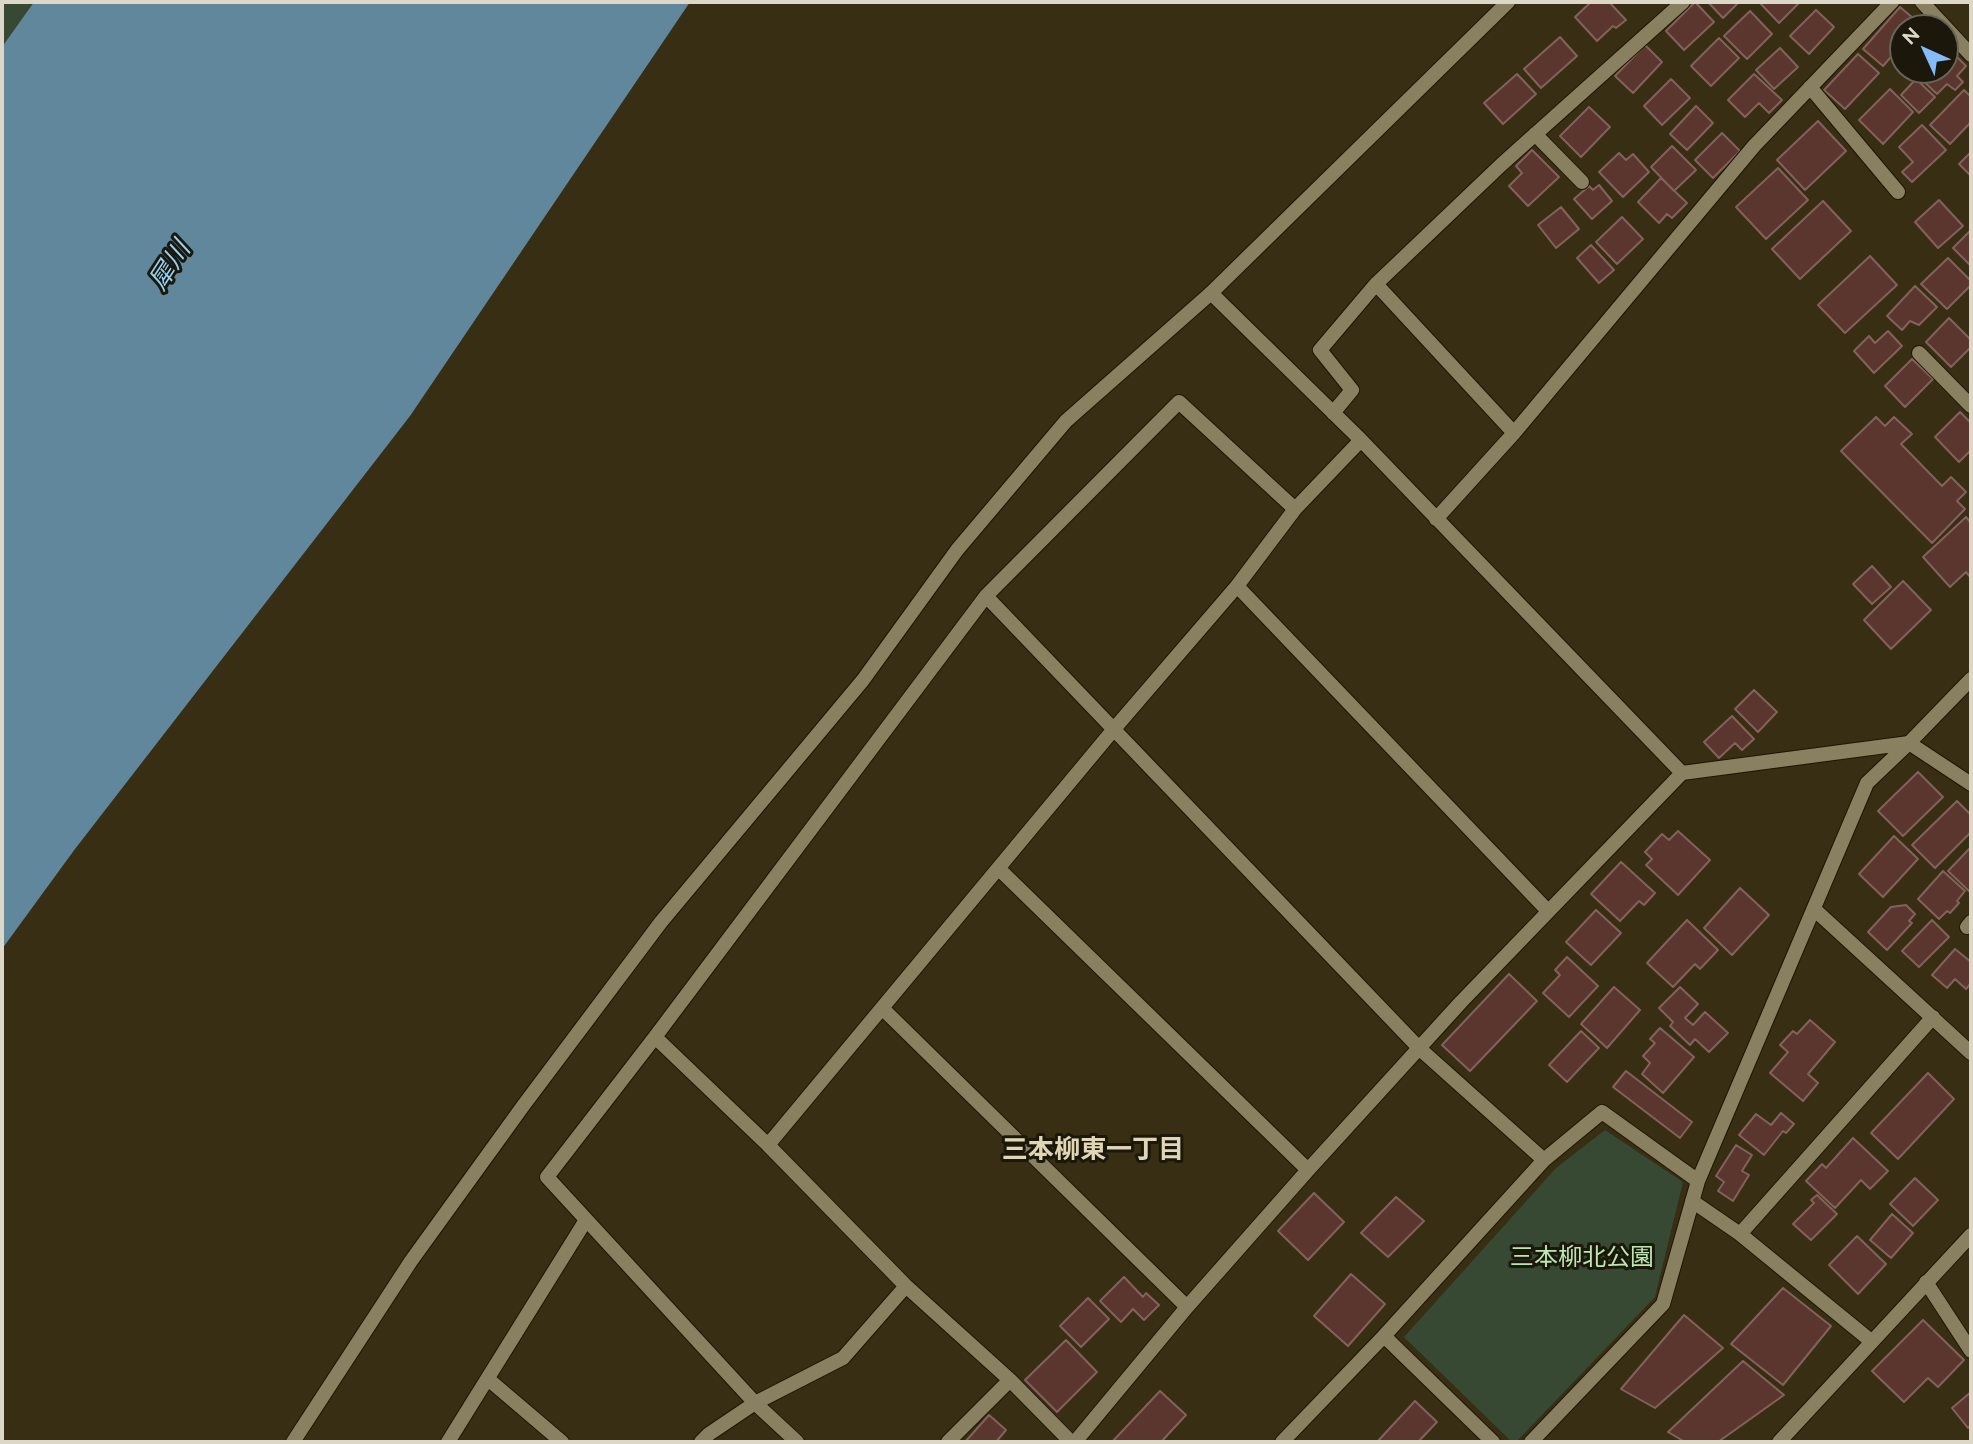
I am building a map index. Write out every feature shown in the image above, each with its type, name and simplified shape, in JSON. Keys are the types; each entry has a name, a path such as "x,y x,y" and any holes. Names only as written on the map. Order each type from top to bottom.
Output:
{"street":[{"path":"293,1442 411,1261 523,1106 661,922 863,680 957,550 1066,421 1211,293 1508,2"},
{"path":"1333,413 1352,390 1320,350 1376,284 1535,134 1683,2"},
{"path":"1436,519 1514,432 1754,146 1892,2"},
{"path":"1922,2 1971,55"},
{"path":"1810,87 1898,192"},
{"path":"1535,134 1583,182"},
{"path":"1376,284 1514,432"},
{"path":"1211,293 1361,440 1682,773"},
{"path":"1919,353 1971,406"},
{"path":"797,1442 755,1403 547,1177 986,596 1179,402 1296,509"},
{"path":"768,1145 1114,729 1237,586 1296,509 1361,440"},
{"path":"1237,586 1548,911"},
{"path":"986,596 1420,1049 1544,1160"},
{"path":"1531,1442 1663,1304 1698,1181 1867,783 1971,679"},
{"path":"655,1037 768,1145 906,1286 1010,1380 1073,1442 1308,1170 1548,911 1682,773 1909,743 1971,784"},
{"path":"999,869 1308,1170"},
{"path":"1814,909 1971,1053"},
{"path":"882,1008 1187,1307"},
{"path":"1740,1234 1933,1017"},
{"path":"1282,1442 1384,1336 1544,1160 1602,1112 1698,1181"},
{"path":"1692,1201 1740,1234 1871,1341"},
{"path":"448,1442 586,1220"},
{"path":"1779,1442 1971,1235"},
{"path":"1926,1282 1971,1351"},
{"path":"701,1442 755,1403 843,1358 906,1286"},
{"path":"1384,1336 1493,1442"},
{"path":"488,1379 562,1442"},
{"path":"948,1442 1010,1380"}],"green space":[{"path":"2,2 34,2 2,47"},
{"name":"三本柳北公園","path":"1605,1130 1683,1182 1655,1297 1516,1442 1512,1442 1404,1337 1556,1168"}],"water":[{"name":"犀川","path":"34,2 690,2 410,416 75,849 2,949 2,47"}],"building":[{"path":"1591,2 1609,2 1626,20 1616,28 1613,26 1597,41 1575,17"},
{"path":"1695,2 1714,22 1684,50 1666,31"},
{"path":"1708,2 1739,2 1723,18"},
{"path":"1759,2 1800,2 1779,23"},
{"path":"1900,7 1908,14 1894,14"},
{"path":"1816,10 1834,27 1809,54 1790,36"},
{"path":"1750,11 1772,34 1747,59 1724,36"},
{"path":"1889,19 1889,59 1883,66 1863,49"},
{"path":"1560,37 1577,56 1541,88 1524,69"},
{"path":"1719,38 1739,58 1711,86 1691,66"},
{"path":"1645,45 1662,62 1633,93 1615,76"},
{"path":"1780,48 1798,67 1774,89 1756,70"},
{"path":"1858,54 1879,73 1845,109 1824,90"},
{"path":"1959,59 1966,66 1959,74"},
{"path":"1517,74 1536,94 1503,124 1484,103"},
{"path":"1754,74 1782,100 1769,113 1759,103 1745,117 1728,100"},
{"path":"1959,78 1963,82 1955,90 1947,84 1959,84"},
{"path":"1671,79 1690,98 1662,125 1644,106"},
{"path":"1911,84 1921,84 1935,97 1919,113 1901,95"},
{"path":"1926,84 1947,84 1937,94"},
{"path":"1890,89 1913,112 1883,144 1859,120"},
{"path":"1964,90 1971,97 1971,122 1950,144 1930,125"},
{"path":"1696,106 1713,123 1687,150 1670,134"},
{"path":"1589,107 1610,127 1581,157 1560,136"},
{"path":"1818,121 1846,151 1805,190 1777,160"},
{"path":"1922,125 1946,150 1912,182 1902,172 1913,162 1899,147"},
{"path":"1722,133 1740,151 1713,178 1695,160"},
{"path":"1672,146 1696,170 1674,191 1651,167"},
{"path":"1532,150 1559,177 1528,206 1509,186 1522,173 1516,166"},
{"path":"1971,152 1971,176 1959,164"},
{"path":"1619,153 1626,160 1633,154 1649,172 1623,197 1599,172"},
{"path":"1778,168 1808,200 1766,239 1736,207"},
{"path":"1661,178 1687,203 1672,218 1667,214 1659,223 1638,202"},
{"path":"1599,185 1612,201 1592,219 1574,199 1589,186 1593,190"},
{"path":"1939,200 1963,226 1938,248 1915,222"},
{"path":"1823,201 1851,231 1800,279 1772,249"},
{"path":"1561,207 1579,229 1556,248 1538,225"},
{"path":"1622,217 1643,239 1617,264 1596,242"},
{"path":"1971,230 1971,266 1953,248"},
{"path":"1591,245 1614,270 1599,283 1577,258"},
{"path":"1870,256 1897,285 1845,333 1818,305"},
{"path":"1948,258 1971,281 1971,285 1947,309 1921,284"},
{"path":"1915,286 1937,307 1919,325 1910,321 1902,330 1887,316"},
{"path":"1949,318 1971,340 1971,347 1951,367 1926,342"},
{"path":"1888,331 1902,346 1874,373 1854,351 1869,336 1875,343"},
{"path":"1912,359 1933,379 1905,407 1885,386"},
{"path":"1960,412 1971,423 1971,450 1959,462 1935,437"},
{"path":"1876,417 1885,426 1894,417 1912,434 1901,444 1942,486 1951,477 1966,492 1957,501 1965,509 1932,543 1841,451"},
{"path":"1966,517 1971,523 1971,578 1966,572 1950,587 1923,557"},
{"path":"1872,566 1891,587 1872,604 1853,584"},
{"path":"1903,581 1931,610 1891,649 1864,620"},
{"path":"1754,690 1777,712 1758,732 1735,709"},
{"path":"1732,716 1754,739 1742,750 1735,743 1719,758 1704,742"},
{"path":"1918,772 1943,797 1903,836 1878,811"},
{"path":"1957,801 1971,815 1971,832 1935,868 1912,845"},
{"path":"1678,831 1710,860 1678,895 1646,865 1652,859 1645,852 1662,834 1669,840"},
{"path":"1894,836 1918,859 1883,897 1859,874"},
{"path":"1971,847 1971,893 1948,871"},
{"path":"1621,862 1655,893 1644,905 1639,901 1620,921 1591,894"},
{"path":"1943,871 1965,891 1950,913 1947,911 1939,919 1918,899"},
{"path":"1740,888 1769,915 1732,955 1704,928"},
{"path":"1906,905 1915,914 1909,921 1912,923 1887,950 1868,932 1891,907"},
{"path":"1596,910 1621,933 1591,965 1566,942"},
{"path":"1687,920 1718,950 1700,969 1695,964 1673,987 1647,963"},
{"path":"1932,920 1949,937 1919,967 1902,951"},
{"path":"1955,949 1971,962 1971,983 1966,989 1955,979 1947,988 1932,975"},
{"path":"1567,957 1598,986 1569,1017 1543,993 1560,975 1555,970"},
{"path":"1509,974 1537,1001 1470,1071 1442,1045"},
{"path":"1614,987 1640,1010 1607,1048 1581,1024"},
{"path":"1680,987 1698,1004 1685,1018 1693,1025 1705,1012 1728,1033 1709,1052 1695,1039 1690,1045 1670,1026 1673,1022 1659,1008"},
{"path":"1810,1020 1835,1042 1808,1074 1818,1083 1803,1101 1770,1073 1788,1052 1780,1045 1793,1031 1797,1034"},
{"path":"1660,1028 1694,1057 1663,1093 1642,1074 1650,1063 1643,1056 1655,1043 1650,1039"},
{"path":"1581,1031 1599,1048 1567,1082 1549,1065"},
{"path":"1626,1071 1692,1122 1680,1138 1613,1087"},
{"path":"1928,1073 1954,1099 1898,1159 1871,1133"},
{"path":"1781,1113 1794,1124 1786,1133 1783,1131 1764,1155 1739,1135 1756,1114 1771,1125"},
{"path":"1853,1138 1888,1171 1870,1189 1861,1180 1835,1208 1806,1181 1822,1164 1826,1168"},
{"path":"1736,1145 1752,1155 1742,1171 1749,1175 1733,1201 1718,1191 1724,1182 1716,1176"},
{"path":"1915,1178 1938,1200 1913,1226 1890,1204"},
{"path":"1314,1193 1344,1222 1308,1260 1278,1231"},
{"path":"1817,1195 1837,1214 1811,1240 1793,1224 1814,1203 1811,1200"},
{"path":"1396,1197 1424,1221 1388,1257 1361,1233"},
{"path":"1892,1214 1913,1233 1891,1258 1870,1240"},
{"path":"1857,1236 1886,1264 1858,1294 1829,1265"},
{"path":"1351,1274 1385,1304 1348,1346 1314,1316"},
{"path":"1124,1277 1143,1297 1146,1293 1159,1305 1144,1320 1133,1309 1121,1322 1100,1301"},
{"path":"1783,1288 1831,1326 1783,1385 1731,1344"},
{"path":"1088,1298 1109,1319 1081,1347 1060,1326"},
{"path":"1684,1315 1723,1348 1655,1408 1621,1389"},
{"path":"1923,1320 1964,1360 1938,1387 1928,1378 1904,1402 1872,1371"},
{"path":"1066,1340 1097,1372 1057,1412 1025,1380"},
{"path":"1743,1361 1784,1395 1718,1442 1685,1442 1668,1432"},
{"path":"1160,1391 1186,1415 1161,1442 1112,1442"},
{"path":"1971,1392 1971,1425 1968,1428 1952,1408"},
{"path":"1415,1401 1437,1422 1418,1442 1377,1442"},
{"path":"989,1415 1006,1430 996,1442 965,1442"}],"district":[{"name":"三本柳東一丁目","path":"1093,1150"}]}
